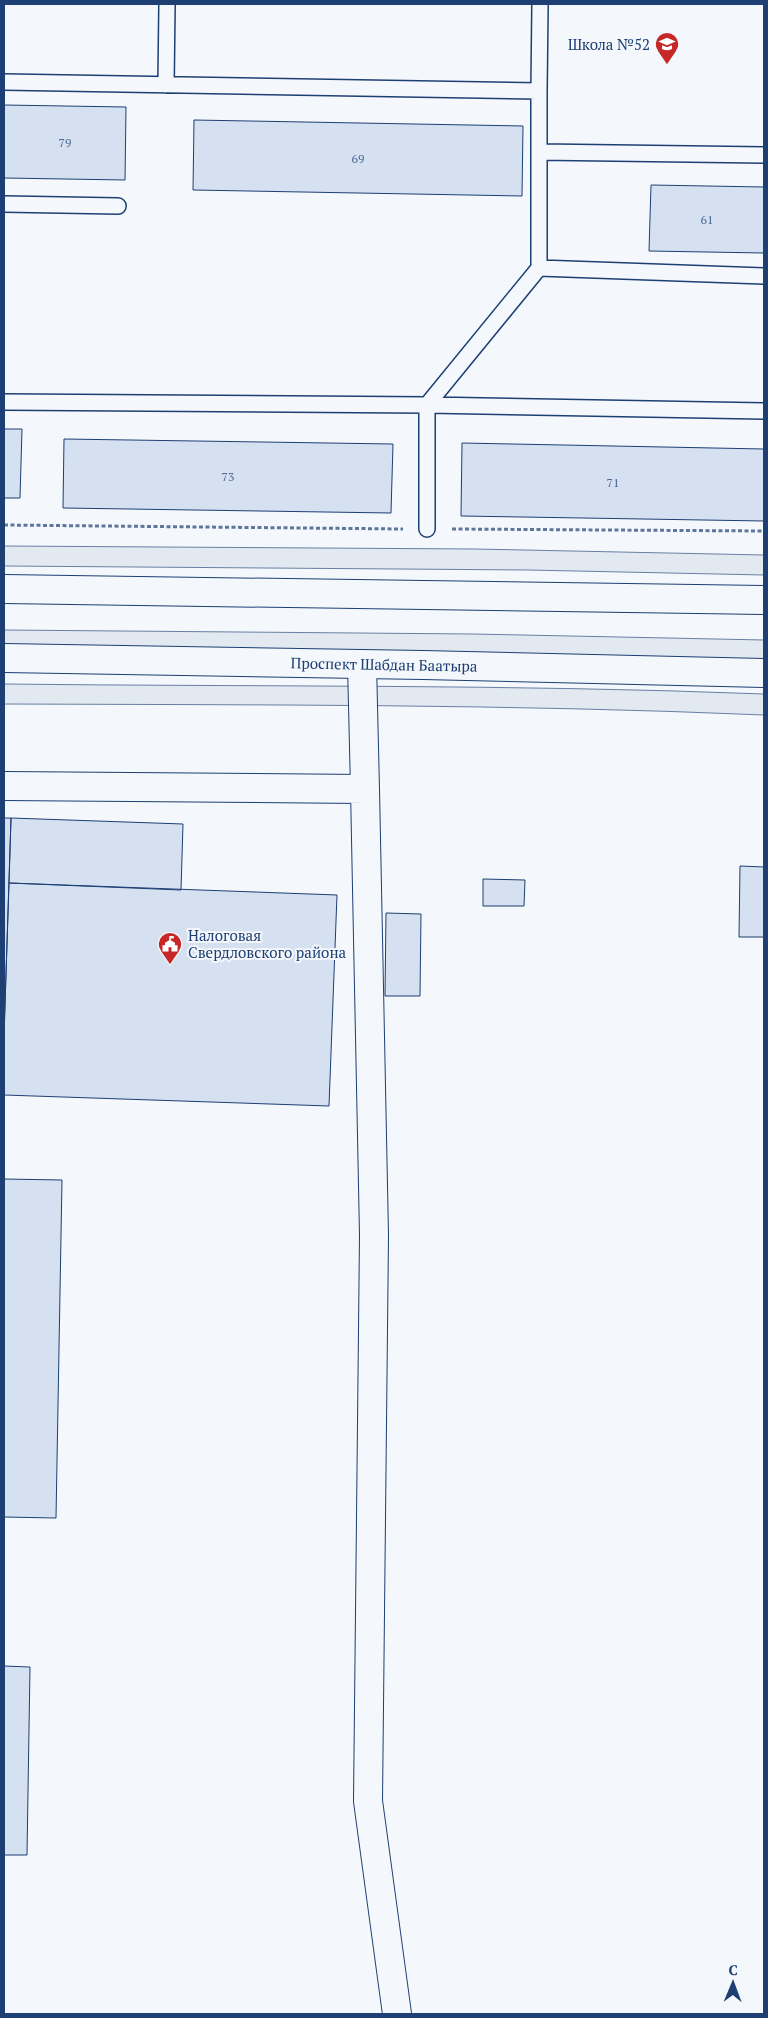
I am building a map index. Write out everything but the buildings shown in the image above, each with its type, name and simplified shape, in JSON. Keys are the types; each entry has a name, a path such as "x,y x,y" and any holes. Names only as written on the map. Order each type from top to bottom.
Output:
{"street":[{"path":"4,589 764,600"},
{"name":"Проспект Шабдан Баатыра","path":"4,658 764,672"},
{"path":"362,664 374,1235 368,1801 397,2014"},
{"path":"4,786 365,789"}],"lane":[{"path":"166,84 167,4"},
{"path":"426,529 427,405 539,268 540,4"},
{"path":"4,82 539,91"},
{"path":"539,152 764,155"},
{"path":"4,204 118,206"},
{"path":"539,268 764,276"},
{"path":"4,402 427,405 764,411"}],"path":[{"path":"4,526 764,531"}],"shaded area":[{"path":"4,546 475,549 764,555 764,575 528,570 4,566"},
{"path":"4,630 473,634 764,640 764,660 525,655 4,650"},
{"path":"4,684 479,687 764,694 764,715 479,707 4,704"}],"place":[{"name":"Школа №52","path":"667,65"},
{"name":"Налоговая Свердловского района","path":"170,965"}]}
